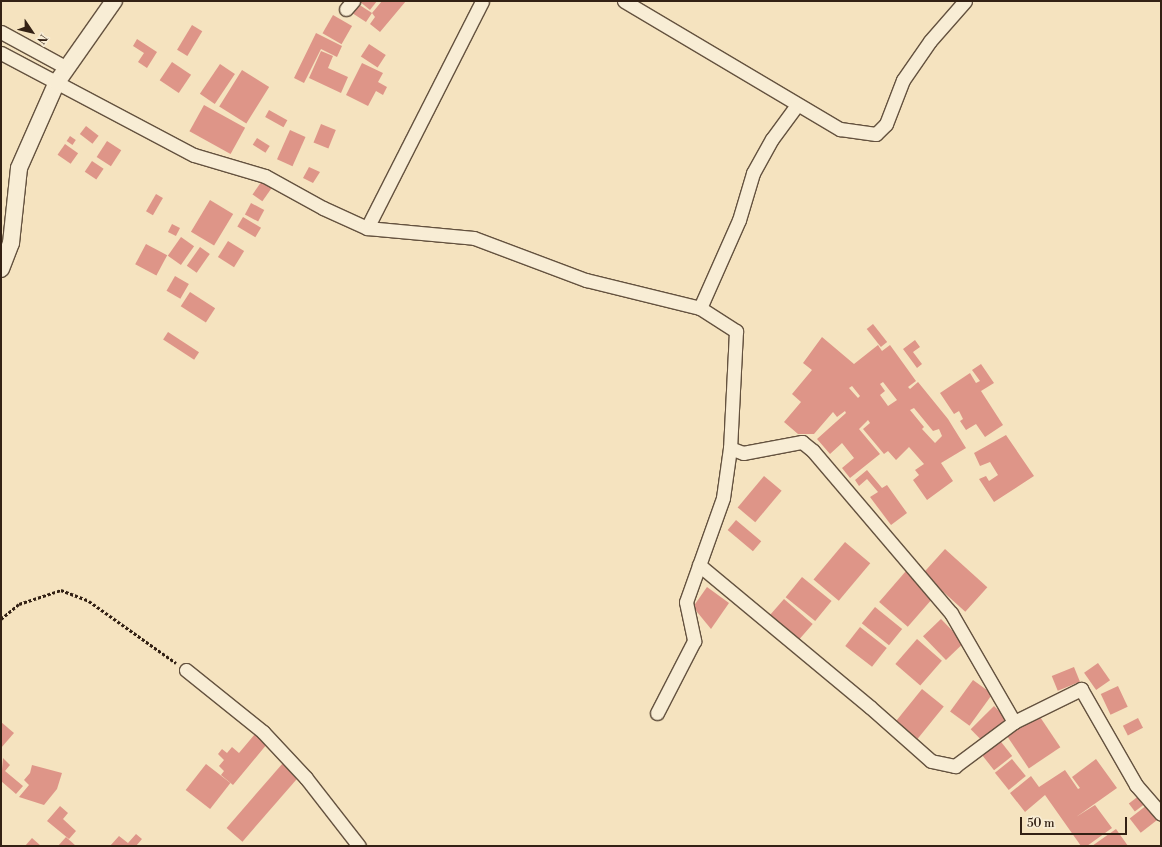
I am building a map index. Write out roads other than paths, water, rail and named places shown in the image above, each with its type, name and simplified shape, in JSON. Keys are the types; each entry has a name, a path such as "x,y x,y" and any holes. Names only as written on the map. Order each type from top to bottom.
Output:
{"street":[{"path":"1,269 11,243 19,168 57,82 114,1"},
{"path":"367,228 482,1"},
{"path":"624,1 840,129 876,134 886,124 902,80 930,42 965,1"},
{"path":"1,32 67,68"},
{"path":"1,53 194,155 265,176 323,208 367,228 474,238 586,280 700,308 736,331 730,448 723,498 686,602 694,641 657,713"},
{"path":"700,308 739,220 753,173 772,139 797,104"},
{"path":"730,448 743,453 802,442 813,451 951,613 1014,722"},
{"path":"699,565 870,707 931,761 955,766 1014,722 1081,689 1136,785 1161,814"},
{"path":"186,670 263,732 306,778 359,846"}]}
